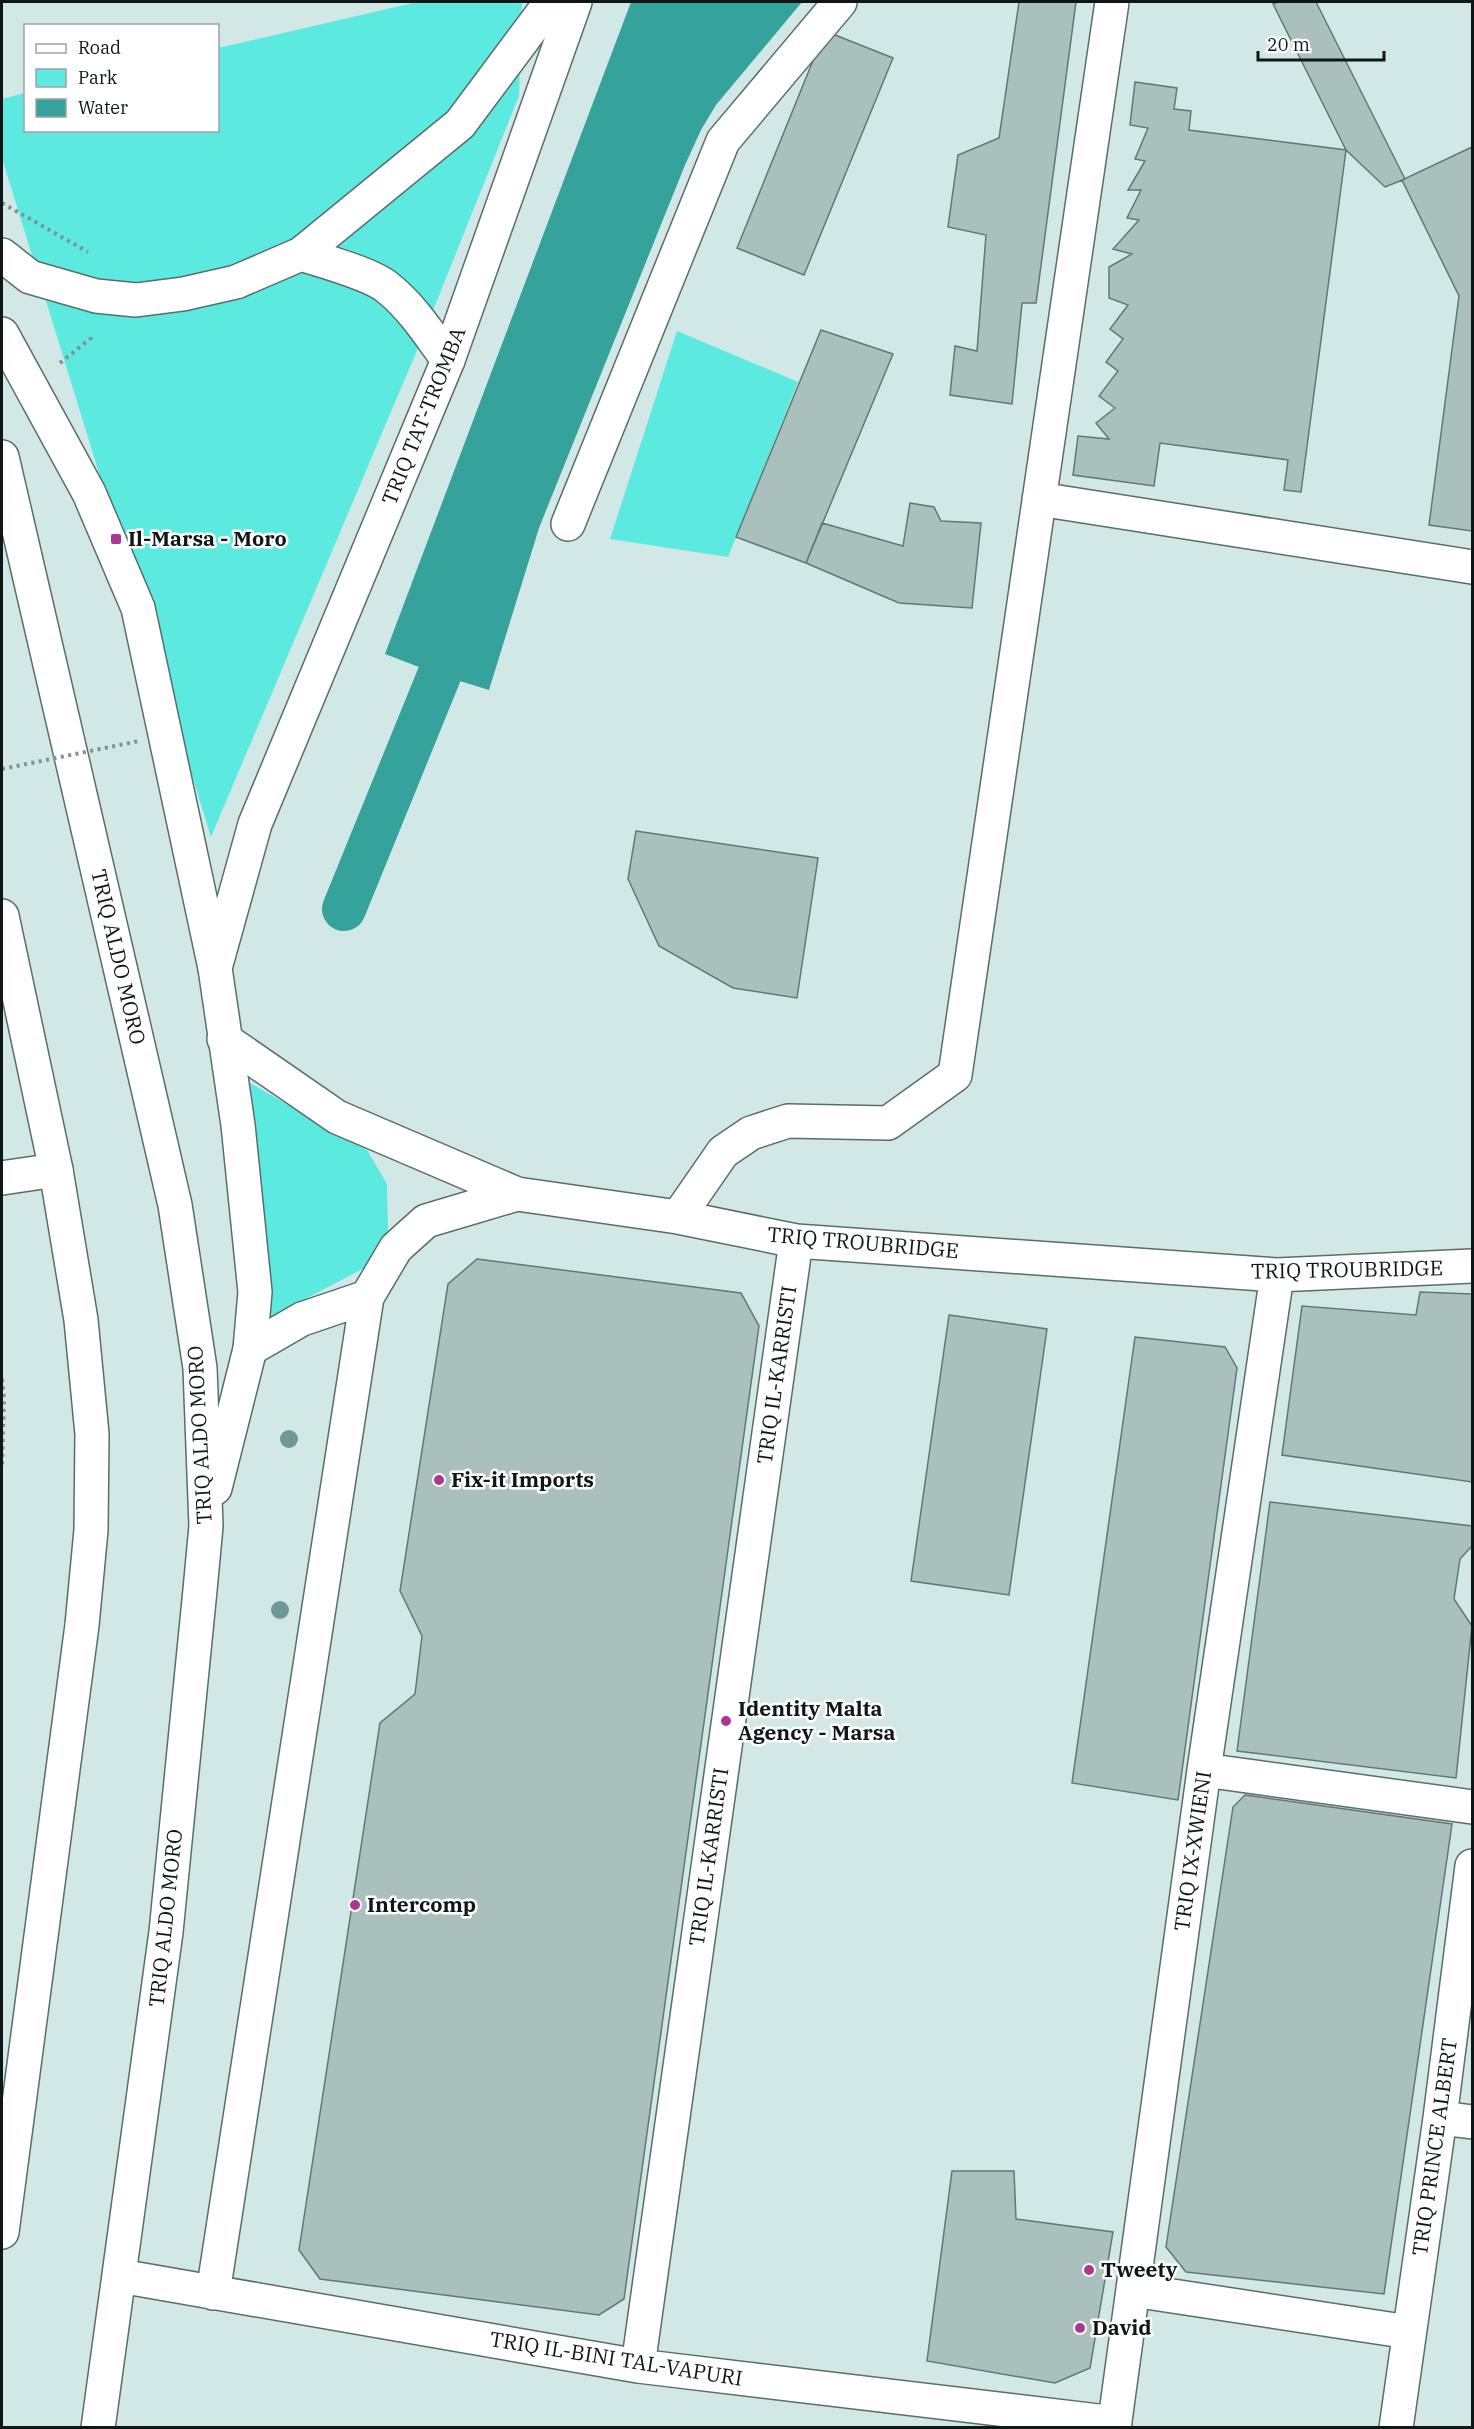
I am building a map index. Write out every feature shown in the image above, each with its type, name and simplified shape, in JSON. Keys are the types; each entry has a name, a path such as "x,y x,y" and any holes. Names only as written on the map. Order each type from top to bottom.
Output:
{"main road":[{"path":"2,255 30,278 96,296 136,300 183,294 236,282 301,254 460,124 551,2"},
{"name":"TRIQ TAT-TROMBA","path":"215,968 255,824 448,360 575,2"},
{"path":"568,524 723,141 840,2"},
{"path":"678,1217 723,1152 751,1133 788,1121 888,1123 955,1075 1112,2"},
{"path":"301,254 387,286 416,317 448,360"},
{"path":"2,334 89,493 138,608 215,968 238,1125 255,1292 250,1349 206,1526"},
{"name":"TRIQ ALDO MORO","path":"2,457 175,1204 200,1368 206,1526 166,1932 98,2427"},
{"path":"1039,499 1473,567"},
{"path":"2,916 56,1170 81,1320 92,1434 91,1530 82,1625 2,2232"},
{"name":"TRIQ TROUBRIDGE","path":"224,1039 337,1118 517,1194 678,1217 796,1241 1277,1275 1473,1266"},
{"path":"2,1178 56,1170"},
{"path":"213,2293 367,1297 396,1248 426,1221 517,1194"},
{"name":"TRIQ IL-KARRISTI","path":"638,2366 796,1241"},
{"name":"TRIQ IX-XWIENI","path":"1114,2425 1204,1770 1277,1275"},
{"path":"250,1349 302,1319 367,1297"},
{"path":"1204,1770 1473,1807"},
{"name":"TRIQ PRINCE ALBERT","path":"1396,2427 1473,1866"},
{"path":"1440,2118 1473,2122"},
{"name":"TRIQ IL-BINI TAL-VAPURI","path":"120,2277 638,2366 1114,2425"},
{"path":"1133,2290 1409,2332"}],"path":[{"path":"2,203 102,259 96,296"},
{"path":"2,770 139,741"},
{"path":"2,1379 4,1398 2,1465"}],"green space":[{"path":"417,2 522,2 519,96 418,348 211,837 2,158 2,99 24,93 24,132 219,132 219,48"},
{"path":"677,331 798,382 728,557 610,539"},
{"path":"250,1083 367,1150 387,1184 388,1230 372,1264 271,1317"}],"water":[{"path":"631,2 802,2 716,105 701,130 685,165 539,528 489,690 440,675 385,654"}],"building":[{"path":"1019,2 1076,2 1036,303 1022,303 1012,404 950,395 955,346 977,351 986,235 948,227 958,155 999,138"},
{"path":"1316,2 1405,179 1385,187 1346,150 1273,4"},
{"path":"825,31 893,58 804,275 737,248"},
{"path":"1135,82 1177,88 1174,109 1191,111 1189,130 1346,150 1301,492 1284,490 1288,460 1160,443 1154,486 1073,475 1078,436 1109,439 1096,423 1115,408 1099,396 1118,371 1106,362 1123,339 1110,329 1128,305 1109,298 1109,267 1132,254 1113,249 1139,220 1127,218 1141,190 1128,190 1145,161 1135,159 1148,128 1130,125"},
{"path":"1472,147 1472,531 1429,525 1459,296 1402,180"},
{"path":"821,330 893,354 806,563 736,537"},
{"path":"910,503 934,507 941,521 981,523 972,608 899,603 806,563 822,523 903,546"},
{"path":"636,831 818,858 797,998 733,988 659,946 628,879"},
{"path":"477,1259 741,1293 759,1326 624,2299 599,2315 320,2279 299,2250 380,1723 415,1694 422,1636 400,1591 448,1284"},
{"path":"1420,1292 1472,1294 1472,1482 1282,1455 1302,1306 1416,1315"},
{"path":"949,1315 1047,1329 1009,1595 911,1581"},
{"path":"1135,1337 1225,1347 1237,1368 1178,1800 1072,1783"},
{"path":"1270,1502 1472,1526 1472,1546 1460,1559 1454,1599 1472,1626 1456,1778 1237,1751"},
{"path":"1245,1795 1452,1824 1384,2294 1186,2272 1166,2247 1233,1807"},
{"path":"952,2171 1014,2171 1016,2219 1113,2232 1090,2368 1055,2383 927,2361"}],"waterway":[{"path":"344,909 462,619"}],"place":[{"name":"Il-Marsa - Moro","path":"116,539"},
{"name":"Fix-it Imports","path":"439,1480"},
{"name":"Identity Malta Agency - Marsa","path":"726,1721"},
{"name":"Intercomp","path":"355,1905"},
{"name":"Tweety","path":"1089,2270"},
{"name":"David","path":"1080,2328"}]}
